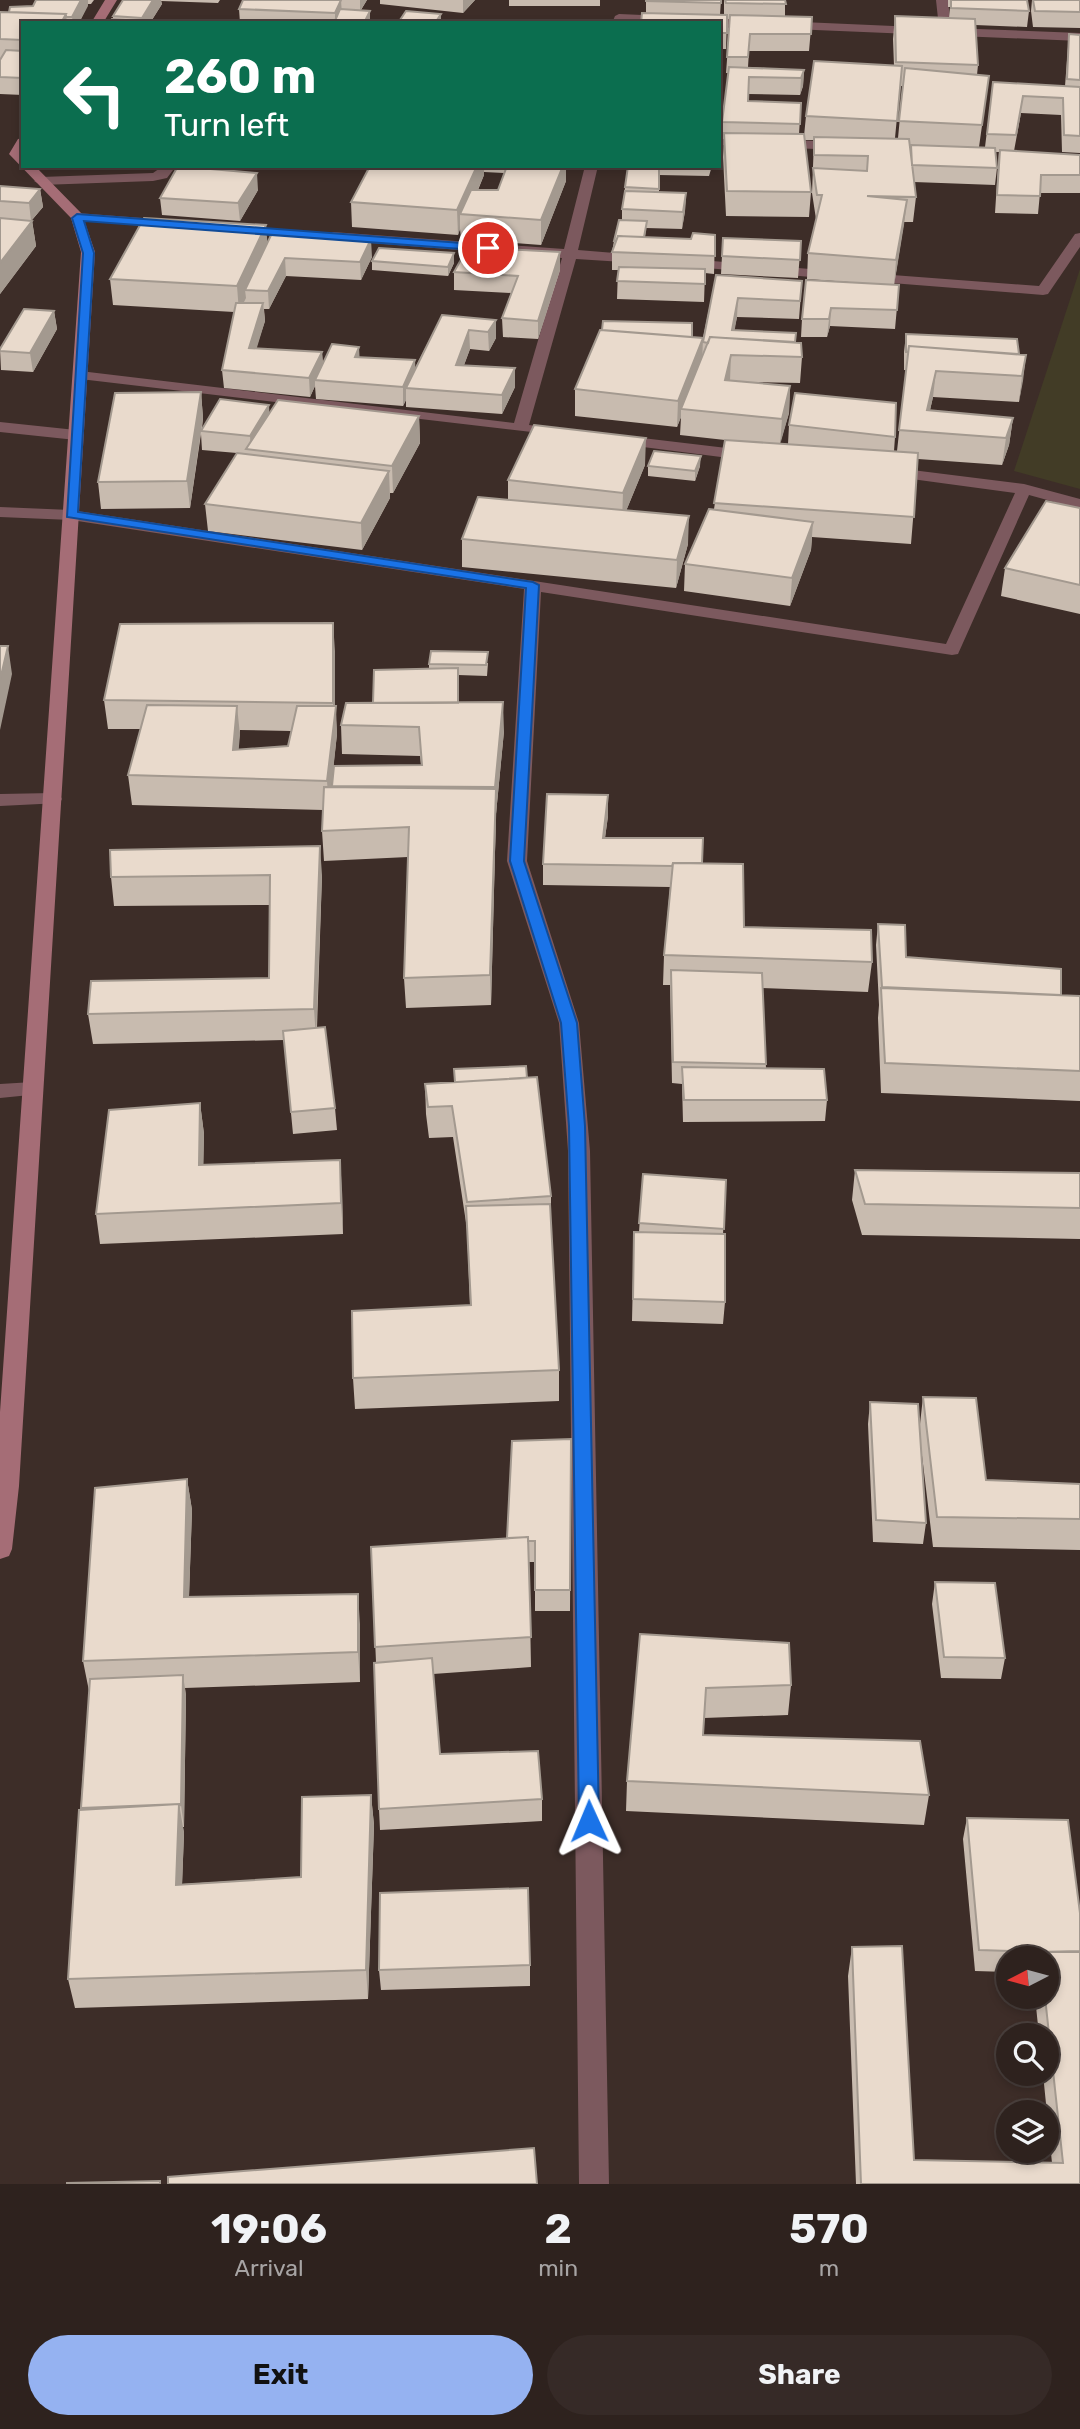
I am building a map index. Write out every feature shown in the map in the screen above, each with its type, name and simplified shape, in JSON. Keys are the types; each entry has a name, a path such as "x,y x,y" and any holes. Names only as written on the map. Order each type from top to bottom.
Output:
{"street":[{"path":"98,21 111,0"},
{"path":"942,0 945,31"},
{"path":"619,17 712,21"},
{"path":"721,21 1080,37"},
{"path":"721,141 858,147"},
{"path":"0,152 21,161"},
{"path":"0,1549 88,253 77,218 28,168"},
{"path":"41,181 153,177 162,175 168,168"},
{"path":"520,428 592,168"},
{"path":"77,218 187,226"},
{"path":"324,236 1043,291 1080,237"},
{"path":"80,375 574,434"},
{"path":"0,426 76,435"},
{"path":"601,438 765,457"},
{"path":"874,471 1024,489 1080,504"},
{"path":"0,512 71,514 952,650 1024,489"},
{"path":"533,585 517,861 569,1023 579,1151 594,2184"},
{"path":"0,800 53,799"},
{"path":"0,1091 33,1089"}],"shaded area":[{"path":"1080,269 1080,489 1014,471"}],"building":[{"path":"36,0 81,0 72,17 66,17 66,14 9,12 10,7 33,6"},
{"path":"123,0 153,0 142,18 113,16"},
{"path":"243,0 341,0 335,13 239,9"},
{"path":"721,0 721,3 646,1"},
{"path":"725,0 785,0 786,4 726,3"},
{"path":"951,0 1027,0 1029,11 951,8"},
{"path":"1033,0 1080,0 1080,12 1035,11"},
{"path":"340,9 370,11 365,21 335,21"},
{"path":"406,11 441,14 436,21 399,21"},
{"path":"0,12 66,14 62,21 21,21 21,40 0,39"},
{"path":"642,13 727,15 727,33 721,33 721,21 641,21"},
{"path":"730,15 812,17 811,34 750,34 748,57 727,57"},
{"path":"895,16 975,19 978,65 896,62"},
{"path":"1069,34 1080,35 1080,80 1067,79"},
{"path":"6,50 21,51 21,78 0,77 0,60"},
{"path":"814,61 902,66 897,121 806,116"},
{"path":"729,67 804,70 801,78 749,77 748,101 801,103 800,124 722,122"},
{"path":"905,68 989,76 982,125 899,121"},
{"path":"993,82 1080,87 1080,136 1064,135 1063,98 1023,96 1016,135 987,134"},
{"path":"724,133 804,134 811,192 727,191"},
{"path":"814,137 909,139 916,197 867,196 907,200 896,260 808,253 822,195 817,195 813,168 867,171 868,156 814,155"},
{"path":"911,145 995,148 997,168 912,165"},
{"path":"1000,150 1080,155 1080,175 1041,175 1040,196 997,195"},
{"path":"177,168 212,168 257,173 238,203 160,198"},
{"path":"369,168 476,168 457,210 351,202"},
{"path":"506,168 562,168 541,220 460,214 471,190 498,190"},
{"path":"628,168 659,168 659,189 625,187"},
{"path":"0,186 40,189 29,203 0,201"},
{"path":"625,191 686,193 683,212 622,209"},
{"path":"0,218 32,221 0,263"},
{"path":"144,218 266,225 237,286 110,279"},
{"path":"619,220 647,221 644,237 618,236 614,241"},
{"path":"273,231 371,239 360,262 285,258 268,291 245,290"},
{"path":"693,233 715,235 715,256 612,252 618,236 691,239"},
{"path":"723,238 801,241 800,260 722,256"},
{"path":"468,247 560,252 538,321 502,318 518,276 454,272"},
{"path":"379,248 454,253 448,267 372,261"},
{"path":"619,267 705,269 705,284 617,281"},
{"path":"716,275 802,281 800,301 738,298 732,330 796,333 795,342 710,337 708,343 703,342"},
{"path":"806,280 899,285 897,310 831,308 829,319 802,319"},
{"path":"236,303 263,303 249,348 322,352 309,378 222,370"},
{"path":"24,309 54,311 30,353 0,351 0,349"},
{"path":"442,315 496,320 488,332 469,330 456,365 515,368 502,395 406,388"},
{"path":"603,321 692,323 692,337 602,330"},
{"path":"600,330 703,338 678,401 575,389"},
{"path":"906,334 1017,339 1019,354 909,346 906,352"},
{"path":"710,337 801,343 802,357 731,355 725,380 790,386 782,419 681,409"},
{"path":"332,344 359,347 355,357 415,360 403,387 315,380"},
{"path":"909,346 1026,355 1022,376 936,371 927,410 1013,418 1006,438 899,430"},
{"path":"201,392 187,481 98,482 115,393"},
{"path":"795,393 896,403 895,437 789,425"},
{"path":"220,399 269,405 250,436 201,431"},
{"path":"278,400 419,416 392,466 246,449"},
{"path":"534,425 646,438 623,493 508,480"},
{"path":"725,440 918,453 914,517 714,503"},
{"path":"654,451 701,456 695,471 648,466"},
{"path":"237,453 389,471 361,523 205,504"},
{"path":"478,497 689,516 677,560 462,539"},
{"path":"1046,501 1080,508 1080,585 1005,568"},
{"path":"709,509 813,522 792,578 685,564"},
{"path":"333,623 333,703 104,700 120,624"},
{"path":"0,646 8,646 0,680"},
{"path":"431,651 488,652 486,665 429,664"},
{"path":"458,668 458,703 373,703 374,670"},
{"path":"503,702 495,787 332,786 334,766 422,765 419,727 341,725 346,703"},
{"path":"147,705 237,706 233,750 288,746 297,706 336,706 327,781 128,775"},
{"path":"324,787 496,789 490,975 404,978 409,827 322,831"},
{"path":"547,794 608,795 603,838 703,838 702,863 673,863 672,866 543,864"},
{"path":"320,846 314,1009 88,1014 91,981 269,978 270,875 111,877 110,850"},
{"path":"673,863 743,864 744,927 871,930 872,962 664,955"},
{"path":"878,924 905,925 906,957 1061,969 1061,995 882,987"},
{"path":"671,970 762,973 766,1064 673,1062"},
{"path":"881,988 1080,996 1080,1071 885,1063"},
{"path":"325,1027 335,1108 291,1112 283,1031"},
{"path":"526,1066 527,1078 455,1082 454,1069"},
{"path":"682,1067 824,1069 827,1100 684,1100"},
{"path":"537,1077 551,1196 467,1202 452,1106 428,1107 425,1084"},
{"path":"200,1103 199,1165 340,1160 341,1203 96,1214 109,1110"},
{"path":"855,1170 1080,1173 1080,1208 865,1204"},
{"path":"643,1174 726,1180 724,1229 639,1223"},
{"path":"550,1204 559,1370 353,1378 352,1311 471,1305 466,1206"},
{"path":"634,1232 725,1234 725,1302 633,1299"},
{"path":"923,1397 976,1398 986,1480 1080,1484 1080,1519 937,1517"},
{"path":"870,1402 918,1404 926,1523 876,1520"},
{"path":"571,1439 570,1590 535,1590 535,1541 528,1541 528,1537 507,1538 512,1441"},
{"path":"187,1479 184,1597 358,1594 358,1652 83,1661 95,1488"},
{"path":"528,1537 531,1637 375,1647 371,1547"},
{"path":"935,1582 995,1583 1005,1658 944,1657"},
{"path":"640,1634 789,1643 791,1685 706,1688 703,1735 920,1741 929,1795 627,1781"},
{"path":"432,1658 440,1754 538,1751 542,1799 379,1809 374,1663"},
{"path":"183,1675 181,1805 81,1808 90,1679"},
{"path":"371,1795 366,1970 68,1979 79,1810 179,1804 176,1885 301,1877 302,1797"},
{"path":"967,1818 1068,1820 1080,1913 1080,1952 1059,1952 1059,1946 996,1946 996,1950 979,1950"},
{"path":"528,1888 530,1965 379,1970 380,1893"},
{"path":"902,1946 914,2160 996,2163 1063,2163 1059,2100 1056,2100 1055,2086 1059,2086 1059,2023 1048,2023 1046,2009 1059,2009 1059,1952 1080,1951 1080,2184 861,2184 852,1947"},
{"path":"534,2148 537,2184 168,2184 168,2177"},
{"path":"160,2181 160,2184 67,2184 67,2183"}],"route":[{"path":"488,248 77,218 88,253 71,514 533,585 517,861 569,1023 579,1151 589,1821"}]}
